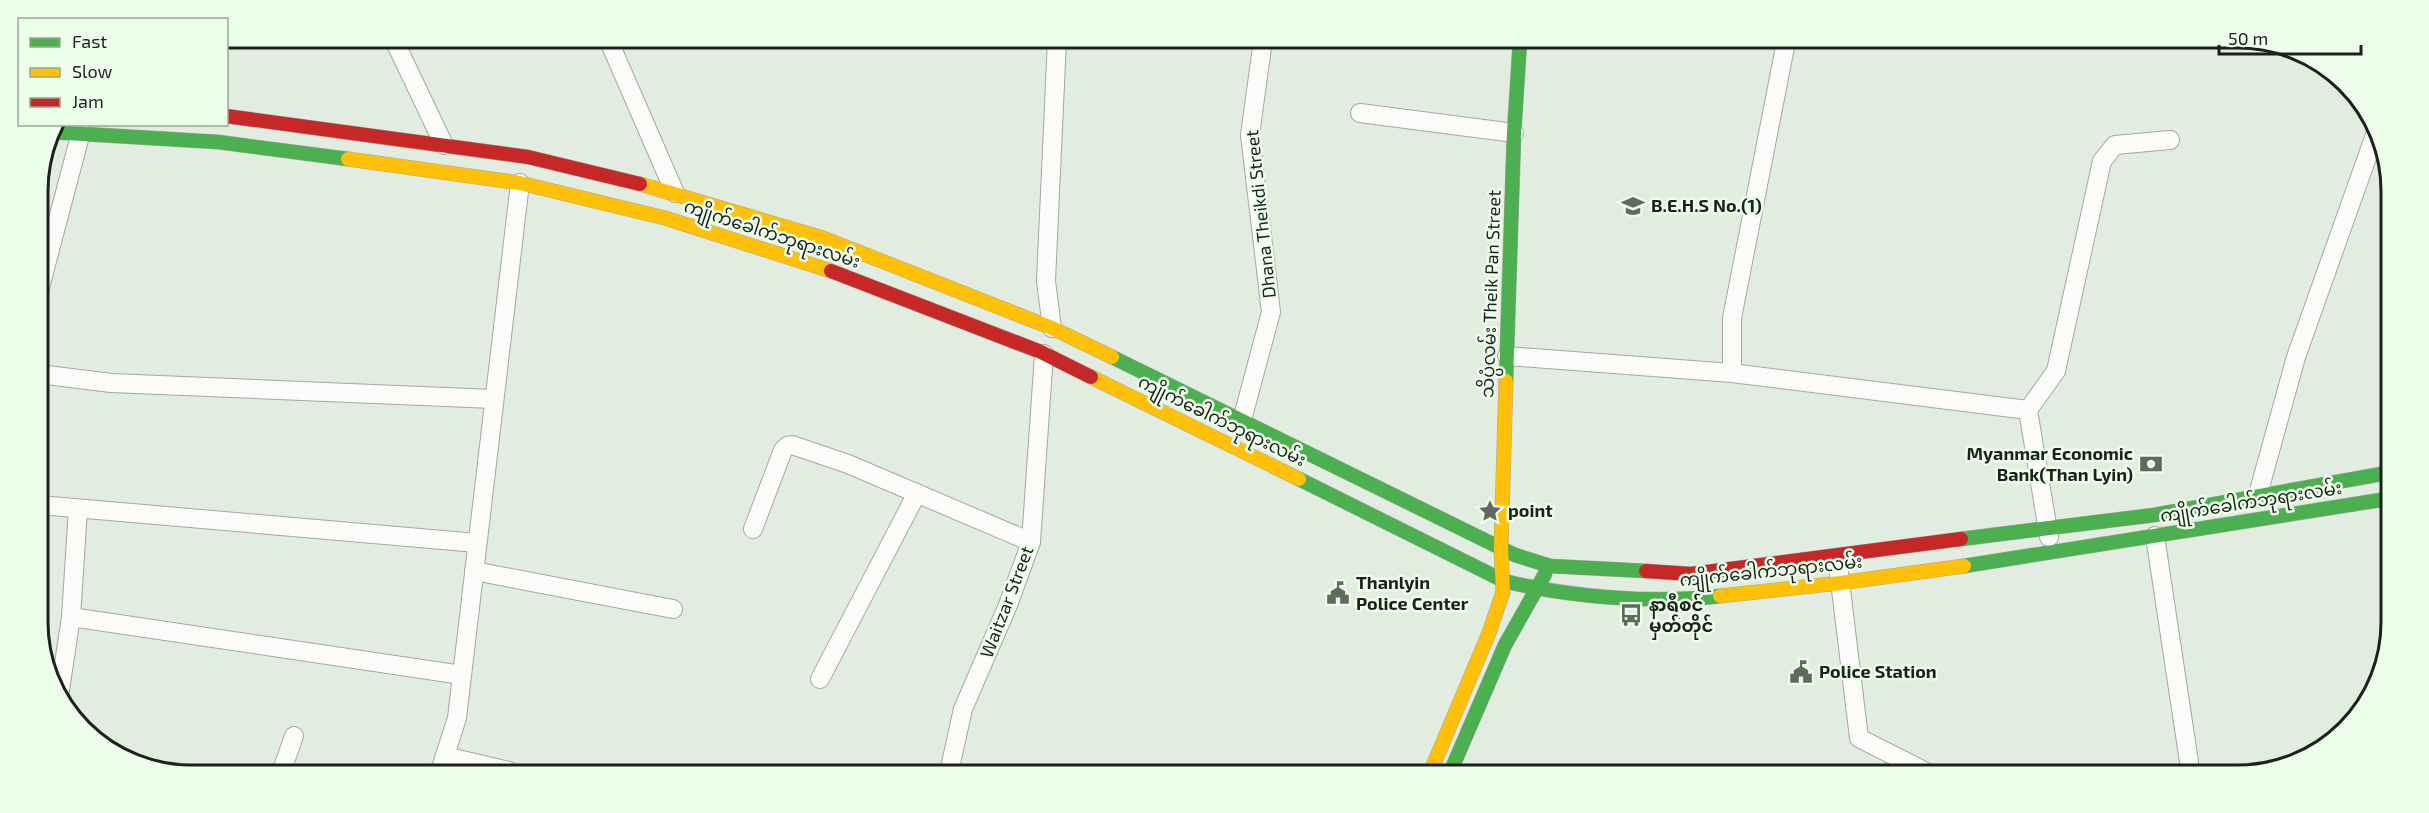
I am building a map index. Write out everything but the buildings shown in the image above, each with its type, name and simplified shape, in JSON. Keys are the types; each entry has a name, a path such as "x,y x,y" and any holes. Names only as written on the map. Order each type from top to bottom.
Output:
{"main road":[{"name":"သိပ္ပံလမ်း Theik Pan Street","path":"1433,765 1489,633 1503,591 1501,548 1514,134 1520,48"},
{"name":"ကျိုက်ခေါက်ဘုရားလမ်း","path":"228,116 528,157 675,193 823,238 1052,328 1515,555 1550,566 1691,574 1839,556 2047,526 2154,515 2381,474"},
{"name":"ကျိုက်ခေါက်ဘုရားလမ်း","path":"61,132 218,142 520,183 665,218 813,264 957,318 1044,354 1504,581 1536,589 1575,594 1686,600 1840,583 2053,553 2381,500"},
{"path":"1453,765 1505,645 1550,566"}],"street":[{"path":"398,48 444,145"},
{"path":"612,48 675,193"},
{"path":"1052,328 1046,281 1057,48"},
{"name":"Dhana Theikdi Street","path":"1242,420 1271,312 1250,135 1262,48"},
{"path":"1732,373 1732,318 1785,48"},
{"path":"1360,113 1514,134"},
{"path":"48,257 81,132"},
{"path":"2053,553 2028,410 2056,371 2102,161 2115,145 2170,140"},
{"path":"2257,498 2296,357 2373,144"},
{"path":"443,764 457,718 520,183"},
{"name":"Waitzar Street","path":"951,765 963,709 1008,605 1031,542 1044,354"},
{"path":"1508,356 1732,373 2028,410"},
{"path":"48,375 111,383 493,399"},
{"path":"753,529 783,450 792,445 848,464 1031,542"},
{"path":"820,679 917,493"},
{"path":"48,507 477,543"},
{"path":"61,681 70,617 78,509"},
{"path":"2155,536 2189,765"},
{"path":"1839,556 1840,583 1859,738 1912,765"},
{"path":"474,571 673,609"},
{"path":"70,617 462,675"},
{"path":"284,765 294,736"}],"traffic: fast":[{"path":"1506,381 1514,133 1520,48"},
{"path":"61,133 218,142 348,159"},
{"path":"1112,357 1515,555 1550,566 1646,571"},
{"path":"1961,539 2154,515 2381,474"},
{"path":"1299,479 1504,581 1529,587 1612,598 1668,599 1720,596"},
{"path":"1964,566 2381,500"},
{"path":"1453,765 1505,645 1545,574"}],"traffic: slow":[{"path":"348,159 520,183 665,218 831,271"},
{"path":"640,184 823,238 1052,328 1112,357"},
{"path":"1091,377 1299,479"},
{"path":"1433,765 1489,633 1503,592 1501,548 1506,381"},
{"path":"1720,596 1964,566"}],"traffic: jam":[{"path":"228,116 528,157 640,184"},
{"path":"831,271 1041,352 1091,377"},
{"path":"1646,571 1691,574 1961,539"}],"place":[{"name":"B.E.H.S No.(1)","path":"1633,206"},
{"name":"Myanmar Economic Bank(Than Lyin)","path":"2151,464"},
{"name":"point","path":"1490,511"},
{"name":"Thanlyin Police Center","path":"1338,593"},
{"name":"နာရီစင် မှတ်တိုင်","path":"1631,615"},
{"name":"Police Station","path":"1801,672"}]}
